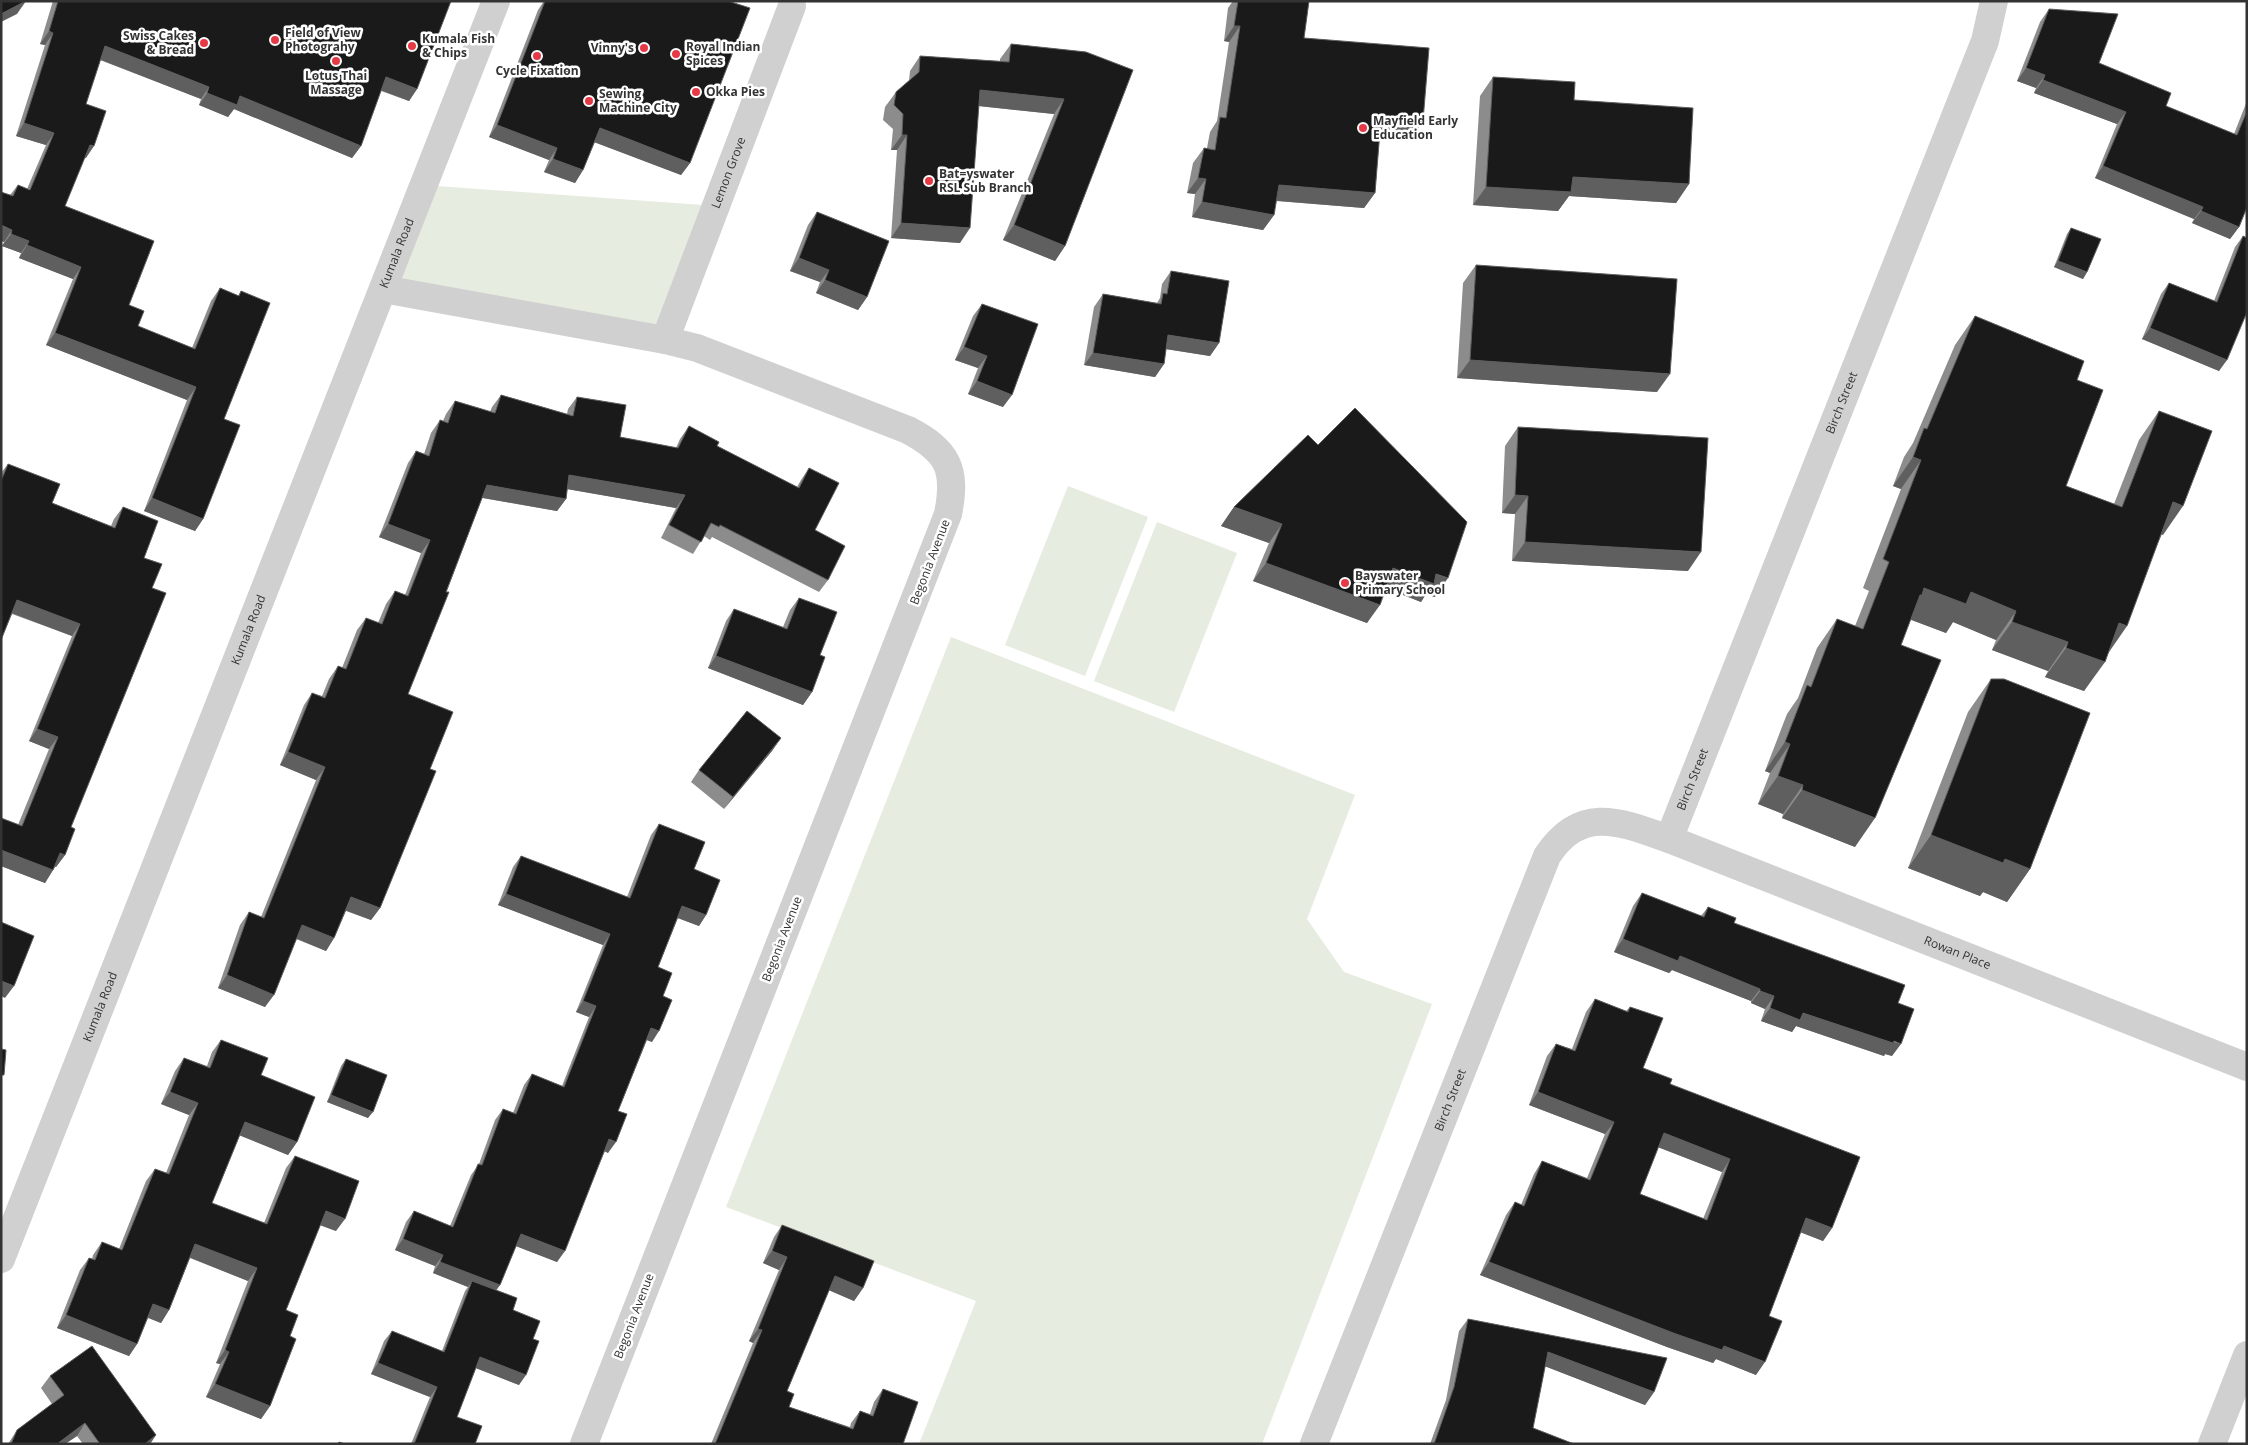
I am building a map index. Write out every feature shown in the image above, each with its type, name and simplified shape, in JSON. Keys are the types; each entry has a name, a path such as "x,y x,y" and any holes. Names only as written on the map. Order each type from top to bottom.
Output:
{"street":[{"name":"Kumala Road","path":"1,1260 496,1"},
{"name":"Birch Street","path":"1314,1444 1547,856 1554,845 1574,828 1600,821 1624,823 1669,839 1985,41 1994,1"},
{"name":"Lemon Grove","path":"665,340 792,6"},
{"path":"383,289 665,340"},
{"name":"Begonia Avenue","path":"584,1444 948,514 951,499 951,474 938,450 908,430 726,358 665,340"},
{"name":"Rowan Place","path":"1669,839 2247,1067"},
{"path":"2212,1444 2247,1355"}],"shaded area":[{"path":"423,185 717,206 665,340 383,289"},
{"path":"1068,486 1148,517 1085,676 1005,645"},
{"path":"1157,522 1237,553 1174,712 1094,681"},
{"path":"951,637 1355,795 1307,919 1344,972 1432,1004 1262,1444 919,1444 976,1301 726,1207"}],"building":[{"path":"1,1 26,1 1,14"},
{"path":"58,1 451,1 417,89 386,77 361,146 240,96 237,105 207,93 209,87 105,46 86,104 106,111 94,146 90,145 65,206 154,241 129,305 144,311 138,326 195,349 220,288 239,296 241,291 270,303 224,419 240,425 203,519 152,498 196,387 55,333 81,267 27,245 29,241 11,234 12,230 1,225 1,192 13,196 18,185 30,190 54,133 24,123 53,33 49,31"},
{"path":"545,1 728,1 750,8 690,163 600,128 583,170 553,159 557,148 497,125"},
{"path":"1238,1 1309,1 1304,38 1429,48 1423,121 1381,118 1375,193 1279,185 1274,215 1202,202 1206,179 1198,178 1204,148 1215,150 1220,117 1226,118 1240,26 1234,26"},
{"path":"2049,9 2118,14 2099,63 2171,93 2166,106 2237,135 2247,111 2247,207 2239,227 2201,211 2203,207 2103,166 2126,112 2043,80 2045,75 2026,68"},
{"path":"1011,44 1086,52 1133,70 1065,246 1014,225 1064,99 980,90 970,228 901,223 907,135 902,135 903,114 894,105 896,92 919,72 920,56 1009,62"},
{"path":"1493,77 1575,82 1574,100 1693,108 1689,184 1573,177 1571,192 1486,187"},
{"path":"817,212 889,241 867,297 825,280 829,270 799,258"},
{"path":"2071,228 2101,239 2087,272 2058,261"},
{"path":"2243,236 2247,238 2247,312 2227,360 2150,328 2169,283 2217,302"},
{"path":"1476,265 1677,279 1670,374 1470,360"},
{"path":"1171,271 1229,281 1219,343 1168,335 1164,364 1093,353 1103,294 1161,304 1163,293 1167,294"},
{"path":"982,304 1038,324 1012,395 977,381 987,356 964,347"},
{"path":"1975,316 2084,361 2077,380 2103,390 2066,486 2122,507 2159,411 2212,431 2183,506 2173,502 2127,626 2119,623 2105,662 2066,648 2068,642 2012,622 2016,611 1971,592 1966,604 1924,588 1901,645 1941,660 1875,818 1802,790 1803,785 1778,776 1790,744 1785,742 1807,685 1811,687 1837,619 1863,629 1889,562 1883,559 1921,460 1913,457 1924,428 1927,429"},
{"path":"501,395 573,416 577,397 626,405 620,437 678,448 689,426 719,442 717,446 799,488 809,468 839,483 815,530 845,546 828,580 720,525 719,527 711,523 701,542 669,525 685,495 569,475 566,499 487,485 446,592 449,592 408,694 453,712 430,769 436,771 380,908 351,897 334,938 302,925 274,995 227,975 249,912 264,918 325,767 288,752 312,693 325,698 338,666 346,669 366,618 382,624 395,591 408,596 430,540 388,524 416,451 429,456 440,420 448,423 455,401 495,413"},
{"path":"1355,408 1467,522 1448,578 1436,574 1434,584 1393,568 1380,605 1266,563 1282,524 1234,507 1308,435 1318,445"},
{"path":"1518,427 1708,438 1701,552 1525,542 1528,496 1515,495"},
{"path":"8,464 60,484 52,503 115,528 123,507 158,521 144,558 162,564 152,588 166,593 71,827 75,829 65,855 60,853 53,870 1,850 1,818 22,826 58,737 37,729 80,624 17,600 1,640 1,481"},
{"path":"799,598 837,612 820,655 825,657 812,692 716,656 734,609 787,629"},
{"path":"1991,679 2004,679 2090,713 2030,869 2005,859 2003,863 1931,835"},
{"path":"747,711 781,738 733,797 699,770"},
{"path":"659,824 705,842 694,869 720,880 706,915 682,906 658,967 672,973 663,996 672,1000 659,1031 651,1028 618,1111 627,1114 616,1142 609,1139 565,1251 521,1234 500,1285 440,1262 443,1255 403,1239 414,1211 453,1227 478,1164 482,1165 503,1109 516,1114 532,1074 564,1087 596,1006 583,1001 610,934 506,894 521,856 630,898"},
{"path":"1642,893 1704,917 1708,907 1736,918 1734,923 1905,985 1898,1003 1914,1009 1901,1044 1803,1013 1800,1020 1770,1008 1774,996 1760,991 1760,989 1680,956 1678,961 1623,939"},
{"path":"1,922 34,936 14,986 1,981"},
{"path":"1595,999 1628,1012 1630,1007 1663,1018 1643,1068 1672,1079 1670,1084 1860,1157 1832,1228 1806,1218 1769,1316 1782,1321 1765,1362 1724,1346 1722,1350 1676,1334 1489,1262 1515,1202 1524,1206 1542,1161 1590,1180 1614,1122 1538,1092 1556,1044 1575,1051","holes":["1664,1133 1730,1159 1707,1220 1640,1194"]},
{"path":"221,1040 268,1058 261,1075 315,1097 297,1142 245,1122 212,1203 267,1224 295,1156 359,1181 345,1219 326,1211 286,1310 298,1315 290,1336 296,1339 270,1406 215,1384 229,1352 225,1350 257,1268 195,1244 169,1310 153,1304 137,1344 66,1315 89,1258 95,1260 102,1242 122,1250 155,1169 169,1174 198,1103 170,1092 184,1058 210,1068"},
{"path":"1,1049 6,1050 4,1075 1,1075"},
{"path":"346,1059 387,1075 373,1112 331,1095"},
{"path":"782,1225 874,1261 863,1288 835,1276 787,1391 794,1394 789,1407 853,1429 860,1411 873,1416 883,1389 918,1402 903,1444 715,1444 762,1330 758,1329 787,1257 772,1251"},
{"path":"472,1281 517,1298 513,1310 540,1321 533,1339 539,1341 526,1375 480,1357 457,1417 482,1426 475,1444 414,1444 437,1387 378,1363 392,1331 444,1352"},
{"path":"1468,1319 1667,1358 1654,1392 1548,1352 1533,1428 1574,1444 1434,1444 1454,1387"},
{"path":"92,1346 156,1435 145,1444 100,1444 85,1423 57,1444 11,1444 17,1430 64,1395 50,1376"}],"place":[{"name":"Field of View Photograhy","path":"275,40"},
{"name":"Swiss Cakes & Bread","path":"204,43"},
{"name":"Kumala Fish & Chips","path":"412,46"},
{"name":"Vinny's","path":"644,48"},
{"name":"Royal Indian Spices","path":"676,54"},
{"name":"Cycle Fixation","path":"537,56"},
{"name":"Lotus Thai Massage","path":"336,61"},
{"name":"Okka Pies","path":"696,92"},
{"name":"Sewing Machine City","path":"589,101"},
{"name":"Mayfield Early Education","path":"1363,128"},
{"name":"Bat=yswater RSL Sub Branch","path":"929,181"},
{"name":"Bayswater Primary School","path":"1345,583"}]}
